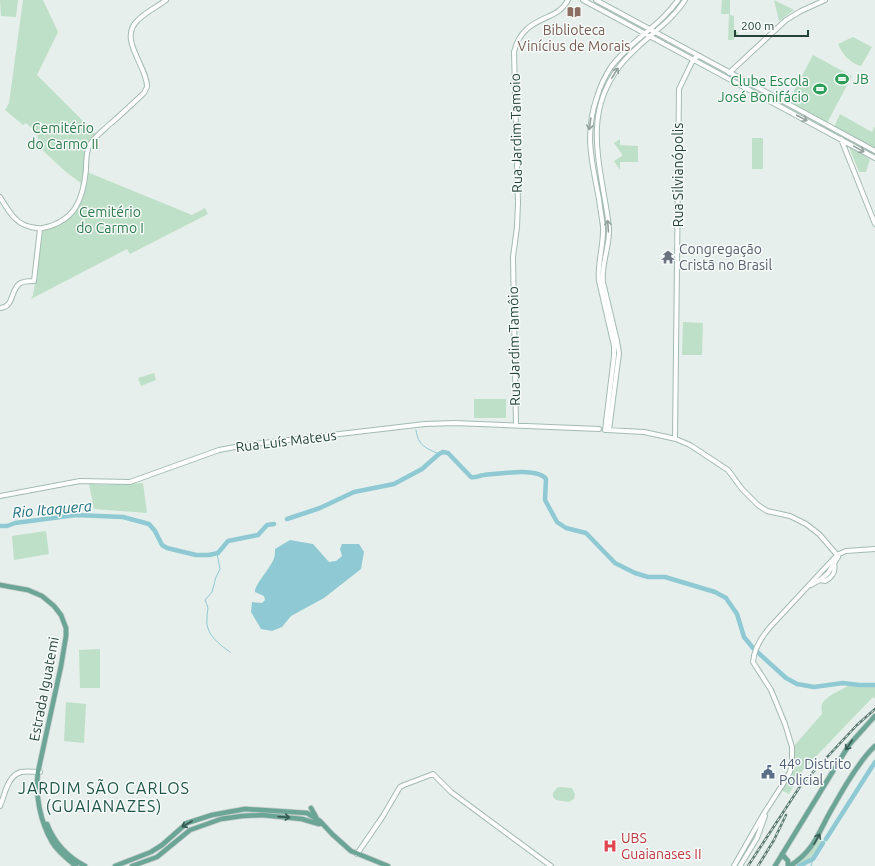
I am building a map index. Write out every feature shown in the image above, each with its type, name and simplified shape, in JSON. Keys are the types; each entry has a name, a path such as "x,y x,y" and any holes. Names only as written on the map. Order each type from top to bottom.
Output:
{"main road":[{"path":"0,196 8,210 19,222 27,226 40,228 57,224 65,219 76,208 82,194 85,179 87,151 90,145 146,90 148,85 145,74 135,56 132,44 132,28 137,21 166,0"},
{"name":"Rua Jardim Tamoio","path":"513,268 518,203 514,52 519,38 531,24 561,9 568,0"},
{"path":"583,0 875,158"},
{"path":"596,0 875,151"},
{"path":"607,430 614,352 613,339 599,281 598,270 602,247 602,224 590,154 589,139 592,112 606,75 615,63 628,48 672,8 678,0"},
{"path":"607,430 619,353 603,282 603,272 608,250 608,220 596,139 599,109 607,87 619,66 632,52 673,16 685,0"},
{"path":"719,73 726,74 730,72 786,20 825,0"},
{"path":"672,8 674,11 677,11"},
{"path":"668,12 672,12 673,16"},
{"path":"693,60 700,56"},
{"name":"Rua Silvianópolis","path":"675,438 678,91 693,60"},
{"path":"600,88 607,87"},
{"path":"824,130 828,125"},
{"path":"828,125 830,133"},
{"path":"843,133 840,136 875,224"},
{"path":"589,139 596,139"},
{"path":"0,308 9,305 20,283 34,281 40,228"},
{"path":"602,247 608,250"},
{"name":"Rua Jardim Tamôio","path":"513,268 516,425"},
{"name":"Rua Luís Mateus","path":"0,496 80,481 130,482 219,450 246,445 446,423 644,432 675,438 690,445 724,466 730,471 745,493 762,508 774,513 794,517 812,528 839,555"},
{"path":"734,866 790,772 792,764 792,747 785,724 766,681 754,664 753,659 758,646 766,631 839,555 846,551 875,549"},
{"path":"808,587 828,573 839,555"},
{"path":"820,580 827,580 831,578 834,572 834,563"},
{"path":"826,567 831,568 834,572"},
{"path":"820,580 822,571"},
{"name":"Estrada Iguatemi","path":"0,585 28,590 42,596 54,606 61,615 66,628 62,666 39,770"},
{"path":"776,866 780,859 784,856 849,744 875,716"},
{"path":"784,856 789,866 802,858 813,845 833,806 866,756 875,746"},
{"path":"0,806 7,786 15,775 22,772 39,770"},
{"path":"39,770 37,786 38,799 46,830 55,846 76,866"},
{"path":"39,770 40,793 48,825 53,837 76,861 85,866"},
{"path":"357,854 384,816 400,787 404,784 433,774 451,792 551,866"},
{"path":"311,808 316,818"},
{"path":"115,866 147,854 162,845 187,823 204,816 245,809 310,814 351,851 388,866"},
{"path":"236,810 234,814 236,816"},
{"path":"132,866 157,857 190,830 226,816 226,812"},
{"path":"740,866 759,833 766,812"},
{"path":"302,819 310,814"},
{"path":"218,820 236,816 262,815 314,821 324,826"},
{"path":"157,857 160,850 169,838"},
{"path":"747,844 750,850"}],"green space":[{"path":"0,0 18,0 16,17 1,16"},
{"name":"Cemitério do Carmo II","path":"23,0 43,0 58,32 37,75 97,135 92,141 82,184 66,172 39,147 37,133 26,123 23,125 5,110 9,103"},
{"path":"722,0 730,0 730,15 734,16 734,32 738,32 738,36 734,36 734,40 728,40 729,14 721,14"},
{"path":"774,0 794,10 779,21"},
{"path":"853,37 872,47 861,66 853,63 847,58 838,44"},
{"name":"Clube Escola José Bonifácio","path":"813,55 852,76 827,123 788,102"},
{"path":"840,114 872,132 875,126 875,149 834,127"},
{"path":"752,138 763,138 763,169 752,169"},
{"path":"620,139 620,145 638,146 638,162 620,162 620,170 614,161 622,156 622,154 614,143"},
{"path":"849,147 870,159 866,172 859,172"},
{"name":"Cemitério do Carmo I","path":"87,172 192,215 205,208 208,214 130,254 127,249 31,299 33,295 43,231 61,224 68,220 73,214 81,202"},
{"path":"683,322 703,323 702,355 682,355"},
{"path":"154,373 156,380 141,386 138,378"},
{"path":"474,399 506,399 506,418 474,418"},
{"path":"143,483 147,513 94,509 89,484 105,485"},
{"path":"46,531 49,554 14,560 12,536"},
{"path":"100,649 100,688 80,688 79,650"},
{"path":"848,686 875,686 875,699 873,697 803,770 789,794 781,790 792,769 794,746 822,714 822,704 824,701"},
{"path":"66,702 86,704 84,743 64,741"},
{"path":"560,787 572,788 575,794 574,799 569,802 556,800 553,797 553,793"},
{"path":"818,840 823,842 817,851 806,862 791,866 811,850"}],"water":[{"path":"290,540 313,544 329,562 336,561 342,556 340,549 342,544 359,544 364,552 361,569 324,598 291,616 282,627 272,631 261,629 251,612 252,602 262,603 265,600 264,596 255,592 255,589 275,556 275,549"}],"waterway":[{"path":"416,430 419,440 423,446 439,454"},
{"path":"287,519 320,508 354,492 394,484 422,469 443,452 448,453 471,477 517,472 534,473 541,475 546,479 545,500 557,522 566,528 586,533 615,563 635,573 648,577 665,577 715,592 726,598 737,614 744,637 753,648 786,678 797,684 814,687 843,683 875,685"},
{"name":"Rio Itaquera","path":"0,526 76,515 123,517 149,524 155,531 162,545 167,548 196,555 209,555 218,553 228,541 258,535 267,525 274,524"},
{"path":"217,553 220,569 212,592 205,600 208,608 207,624 210,634 221,646 230,652"},
{"path":"826,839 875,762"},
{"path":"799,866 813,859 823,843"},
{"path":"811,866 813,859"}],"railway":[{"path":"748,866 801,785 857,725 875,709"},
{"path":"758,866 774,840 786,815"}],"place":[{"name":"Biblioteca Vinícius de Morais","path":"574,12"},
{"name":"JB","path":"842,79"},
{"name":"Clube Escola José Bonifácio","path":"820,89"},
{"name":"Congregação Cristã no Brasil","path":"668,257"},
{"name":"44º Distrito Policial","path":"768,772"},
{"name":"UBS Guaianases II","path":"610,846"}],"district":[{"name":"JARDIM SÃO CARLOS (GUAIANAZES)","path":"104,797"}]}
